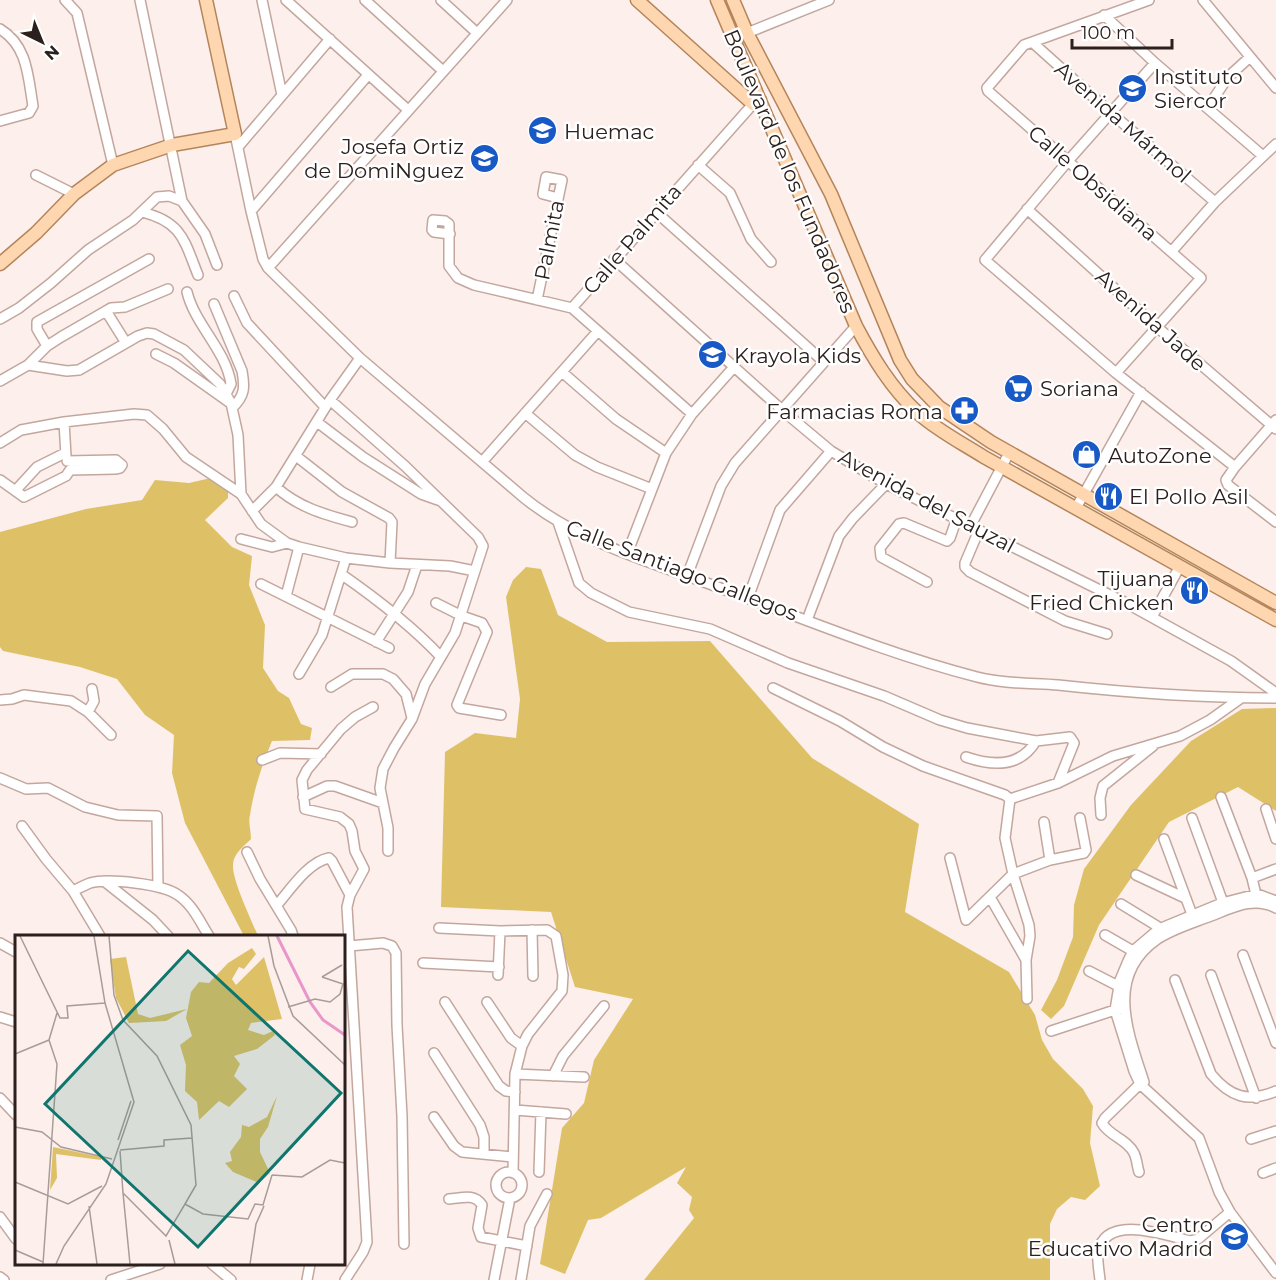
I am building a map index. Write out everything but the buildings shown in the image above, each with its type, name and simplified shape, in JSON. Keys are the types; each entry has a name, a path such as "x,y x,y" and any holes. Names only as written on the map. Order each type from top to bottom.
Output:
{"main road":[{"name":"Calle Santiago Gallegos","path":"206,0 237,141"},
{"path":"638,0 756,102"},
{"name":"Boulevard de los Fundadores","path":"717,0 756,102 856,326 887,379 919,414 938,428 1002,467 1276,620"},
{"name":"Boulevard de los Fundadores","path":"733,0 747,33 831,194 900,360 919,387 939,408 1009,453 1276,603"},
{"path":"728,26 747,33"},
{"path":"0,264 36,233 74,194 113,165 172,145 237,141"}],"street":[{"path":"65,0 77,13 113,165"},
{"path":"140,0 182,201 205,234 217,265"},
{"path":"262,0 282,95"},
{"path":"286,0 408,110"},
{"path":"365,0 443,71"},
{"path":"441,0 477,33"},
{"path":"268,268 507,0"},
{"path":"747,33 829,0"},
{"path":"1032,42 1149,0"},
{"path":"1203,0 1276,88"},
{"path":"1104,15 1155,63 1263,156"},
{"path":"0,29 21,48 33,106 29,113 0,121"},
{"path":"237,141 282,95 330,39"},
{"name":"Calle Obsidiana","path":"1032,42 1017,51 987,87 988,92 1172,251 1201,279 1157,327"},
{"name":"Avenida Mármol","path":"1032,42 1215,202"},
{"path":"1208,107 1228,77 1250,57"},
{"path":"1155,63 1068,161 985,260 1116,372 1235,467"},
{"path":"251,211 368,75"},
{"name":"Calle Palmita","path":"450,232 449,266 458,278 474,285 572,308 756,102"},
{"name":"Calle Santiago Gallegos","path":"237,141 251,211 263,259 268,268 360,358 543,513 558,522 627,554 807,620 949,668 1001,682 1241,698 1276,698"},
{"path":"1172,251 1215,202 1276,144"},
{"path":"698,165 730,193 751,239 771,262"},
{"path":"36,175 74,194"},
{"name":"Palmita","path":"537,300 562,180 546,177 543,194 558,198"},
{"path":"0,319 19,308 66,272 88,250 142,212 160,196 175,197 182,201"},
{"name":"Avenida Jade","path":"1027,209 1157,327 1274,425"},
{"path":"142,212 160,216 172,224 184,240 198,275"},
{"path":"656,212 824,362"},
{"path":"47,346 37,329 37,322 149,259"},
{"name":"Avenida del Sauzal","path":"614,259 831,451 886,484 1152,617 1231,661 1276,693"},
{"path":"0,381 28,365 47,346 111,308 125,307 168,289"},
{"path":"187,292 190,305 228,371 231,384 230,402"},
{"path":"234,296 247,323 327,403 405,466 481,540 483,546 462,616 449,646 425,684 412,719 393,748 383,770 380,788 388,828 388,851"},
{"path":"156,354 174,363 230,402 241,400 245,389 242,371 214,304"},
{"path":"572,308 692,414"},
{"path":"106,311 126,343"},
{"path":"687,576 721,486 735,463 856,326"},
{"path":"1116,372 1157,327"},
{"path":"482,462 598,331"},
{"path":"28,365 67,371 79,370 147,333 154,334 184,350 220,384 230,402 238,435 241,494"},
{"path":"252,511 276,487 327,403 360,358"},
{"path":"627,554 666,453 692,414 734,367"},
{"path":"562,372 616,419 666,453"},
{"path":"1076,508 1141,392"},
{"path":"525,413 575,454 597,467 652,489"},
{"path":"0,443 21,429 134,414 147,415 163,429 186,457 241,494 261,524 287,543 346,558 475,571"},
{"path":"0,480 24,497 66,476 68,461 64,422"},
{"path":"316,422 363,457 421,494 438,500"},
{"path":"1274,425 1226,480 1228,485 1276,522"},
{"path":"748,598 780,510 831,451"},
{"path":"1009,453 975,527 965,567 970,572 1065,621 1107,634"},
{"path":"296,456 342,492 389,518 392,522 390,563"},
{"path":"15,490 37,467 68,461"},
{"path":"807,620 839,536 886,484"},
{"path":"276,487 300,505 352,522"},
{"path":"927,582 881,557 880,548 899,524 904,523 947,540 950,538 957,518"},
{"path":"558,522 576,579 591,593 629,612 710,629 778,659 884,696 940,720 967,728 1036,741 1066,736 1073,739 1074,743 1058,783"},
{"path":"241,539 272,546 287,543"},
{"path":"286,596 299,547"},
{"path":"299,674 322,636 346,558"},
{"path":"376,642 408,592 417,565"},
{"path":"1152,617 1180,566"},
{"path":"341,574 395,614 441,657"},
{"path":"261,584 389,648"},
{"path":"436,603 482,623 487,632 457,705 459,708 501,716"},
{"path":"331,687 352,674 382,674 393,679 406,694 412,719"},
{"path":"773,688 840,721 883,747 923,765 1005,795 1010,799"},
{"path":"88,712 94,701 92,689"},
{"path":"1,700 12,699 24,694 71,701 88,712 111,735"},
{"path":"1010,799 1058,783 1106,758 1155,744 1195,729 1241,698"},
{"path":"345,1280 363,1252 367,1234 347,907 350,895 364,869 355,851 349,824 340,817 305,808 302,780 307,770 341,729 355,717 373,707"},
{"path":"966,757 985,763 1000,763 1025,755 1036,741"},
{"path":"1101,815 1100,798 1103,786 1155,744"},
{"path":"261,760 280,753 321,754"},
{"path":"0,778 26,789 48,788 85,807 118,814 157,816 158,887"},
{"path":"303,797 327,786 335,786 383,803"},
{"path":"1221,797 1252,878 1257,898 1276,908"},
{"path":"1010,799 1005,838 1013,874 1029,925 1026,960 1027,999"},
{"path":"1266,809 1276,839"},
{"path":"950,858 966,920 1013,874 1050,860 1084,853 1086,850 1080,818"},
{"path":"1192,818 1224,907"},
{"path":"1044,822 1050,860"},
{"path":"21,826 45,859 73,891 99,935"},
{"path":"1164,839 1193,919"},
{"path":"247,852 293,935"},
{"path":"277,905 308,870 329,858 350,895"},
{"path":"1252,878 1276,869"},
{"path":"1136,875 1185,898"},
{"path":"104,881 167,935"},
{"path":"73,891 90,883 104,881 158,887 176,893 188,903 208,935"},
{"path":"990,897 1026,960"},
{"path":"1276,901 1257,898 1224,907 1161,932 1128,961 1119,1009 1143,1084 1199,1138 1219,1192 1230,1212 1264,1254 1276,1273"},
{"path":"1121,904 1157,926 1161,932"},
{"path":"439,928 500,931 547,930 556,936 563,975 562,991 528,1034 522,1046 515,1074 513,1173"},
{"path":"532,930 533,976"},
{"path":"423,963 498,971 500,931"},
{"path":"1105,935 1136,953"},
{"path":"0,943 15,951"},
{"path":"349,946 383,943 392,946 396,953 404,1244"},
{"path":"1243,955 1276,1043"},
{"path":"1089,971 1122,988"},
{"path":"1211,975 1256,1098"},
{"path":"1175,980 1211,1074 1220,1085 1247,1098 1256,1098 1276,1091"},
{"path":"445,1002 499,1086 506,1091 515,1092"},
{"path":"487,1002 511,1038 522,1046"},
{"path":"553,1076 563,1056 604,1006"},
{"path":"1051,1030 1119,1009"},
{"path":"0,1017 15,1022"},
{"path":"434,1053 480,1125 484,1137 484,1154"},
{"path":"515,1074 584,1077"},
{"path":"1139,1172 1134,1153 1128,1145 1102,1123 1143,1084"},
{"path":"0,1098 15,1114"},
{"path":"514,1110 566,1114"},
{"path":"539,1172 541,1112"},
{"path":"434,1117 454,1146 462,1152 513,1157"},
{"path":"1251,1139 1276,1131"},
{"path":"1263,1173 1276,1168"},
{"path":"513,1173 521,1180 522,1187 519,1194 510,1198 500,1194 497,1184 502,1174 513,1173"},
{"path":"521,1280 530,1226 547,1194"},
{"path":"449,1199 474,1197 479,1200 482,1205 478,1233 481,1237 526,1246"},
{"path":"495,1280 500,1242 510,1198"},
{"path":"1100,1280 1098,1253 1104,1241 1114,1232 1127,1228 1190,1241 1198,1239 1230,1212"},
{"path":"0,1217 15,1238"},
{"path":"111,1280 154,1265"},
{"path":"214,1265 231,1280"},
{"path":"307,1280 310,1265"},
{"path":"0,1277 4,1280"}],"shaded area":[{"path":"215,477 228,486 228,498 205,520 232,547 252,556 249,585 265,625 263,668 278,691 289,698 301,724 312,728 310,740 272,741 252,805 249,821 251,839 239,850 233,861 236,880 258,935 243,935 185,823 172,773 174,735 145,715 117,679 80,667 3,651 0,647 0,532 86,509 142,500 155,480 189,483"},
{"path":"526,567 541,569 558,615 607,642 710,641 812,758 919,824 905,912 1009,972 1035,1015 1042,1040 1053,1059 1083,1089 1093,1106 1090,1143 1100,1186 1085,1200 1071,1197 1057,1209 1050,1224 1050,1280 644,1280 694,1218 689,1210 692,1197 677,1183 686,1167 601,1218 588,1220 565,1274 540,1264 562,1128 584,1103 594,1060 633,999 575,987 551,912 441,907 445,752 475,733 516,738 520,699 506,597 513,580"},
{"path":"1276,708 1276,811 1238,787 1169,822 1099,925 1064,1006 1051,1019 1041,1010 1057,980 1073,937 1074,905 1084,869 1131,805 1191,741 1242,709"}],"place":[{"name":"Instituto Siercor","path":"1133,88"},
{"name":"Huemac","path":"543,131"},
{"name":"Josefa Ortiz de DomiNguez","path":"485,158"},
{"name":"Krayola Kids","path":"713,355"},
{"name":"Soriana","path":"1019,388"},
{"name":"Farmacias Roma","path":"964,411"},
{"name":"AutoZone","path":"1087,455"},
{"name":"El Pollo Asil","path":"1108,496"},
{"name":"Tijuana Fried Chicken","path":"1195,590"},
{"name":"Centro Educativo Madrid","path":"1234,1236"}]}
